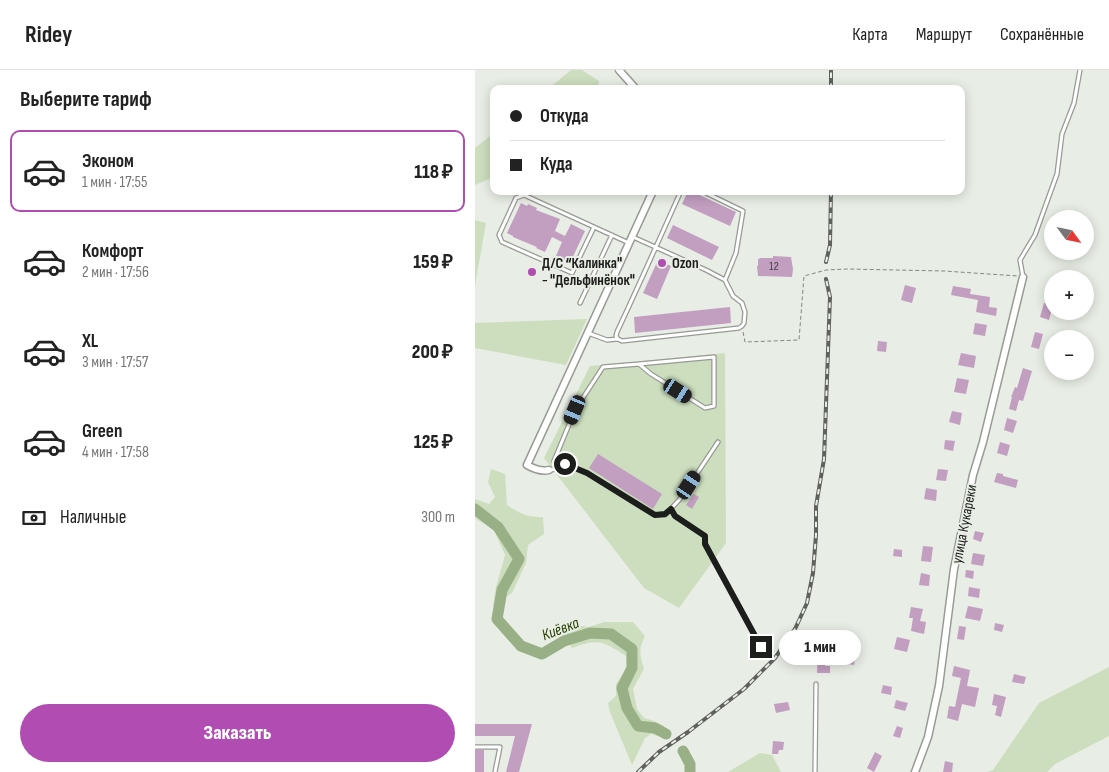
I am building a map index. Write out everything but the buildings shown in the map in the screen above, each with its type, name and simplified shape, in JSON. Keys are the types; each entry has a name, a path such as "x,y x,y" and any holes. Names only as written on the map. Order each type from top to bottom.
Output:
{"street":[{"path":"619,70 632,85"},
{"path":"549,470 534,469 527,465 651,195"},
{"name":"улица Кукареки","path":"915,772 928,737 939,686 954,569 973,475 983,442 1023,277"}],"lane":[{"path":"1023,277 1019,260 1035,235 1057,174 1062,134 1074,103 1080,70"},
{"path":"588,333 607,340 618,339 622,341 739,328 744,323 745,312 742,303 733,296 725,280 656,247 612,235 524,195 516,198 499,235 502,242 572,273 594,227"},
{"path":"618,339 616,336 617,332 679,195"},
{"path":"710,195 743,211 735,253 725,280"},
{"path":"580,303 612,235"},
{"path":"557,469 554,461 575,410 603,367 714,357 714,406 705,408 651,374 639,364"},
{"path":"549,470 557,469 565,464 587,473 655,515 665,514 680,499 718,442"},
{"path":"671,509 675,516 705,536 705,544 761,647"},
{"path":"815,772 816,684"},
{"path":"475,747 500,747 495,772"}],"path":[{"path":"742,326 745,342 799,340 804,276 826,270 943,271 1023,277"}],"green space":[{"path":"571,70 582,70 599,81 598,85 553,85"},
{"path":"490,136 490,179 475,185 475,148"},
{"path":"475,220 486,223 475,286"},
{"path":"587,319 566,365 475,348 475,323"},
{"path":"725,353 726,543 679,608 644,588 544,458 590,366"},
{"path":"491,469 505,474 507,505 524,514 543,517 544,534 528,545 526,563 512,593 493,606 505,555 494,530 475,518 475,499 489,504 495,497 488,482"},
{"path":"604,622 633,622 645,636 640,652 644,669 633,689 637,709 644,718 664,726 657,736 651,734 645,738 632,765 608,703 616,696 616,684 627,668 626,656 606,644 594,642 572,648 563,633 572,625 589,627"},
{"path":"1109,667 1109,736 1055,764 1047,772 987,772 993,770 1039,703"},
{"path":"760,753 772,755 781,772 728,772"}],"waterway":[{"name":"Киёвка","path":"475,509 498,527 519,559 502,590 497,619 521,646 542,654 564,641 590,633 611,634 632,649 632,668 622,688 627,708 638,726 655,728 666,734"},
{"name":"Киёвка","path":"683,751 690,764 690,772"}],"railway":[{"path":"831,70 831,85"},
{"path":"826,262 830,245 831,195"},
{"path":"638,772 659,752 744,689 775,658 795,629 807,603 813,573 816,506 824,459 830,297 826,279"}],"place":[{"name":"Ozon","path":"662,263"},
{"name":"Д/С “Калинка\" - \"Дельфинёнок\"","path":"532,272"}],"route":[{"path":"565,464 587,473 655,515 665,514 671,509 675,516 705,536 705,544 761,647"}]}
